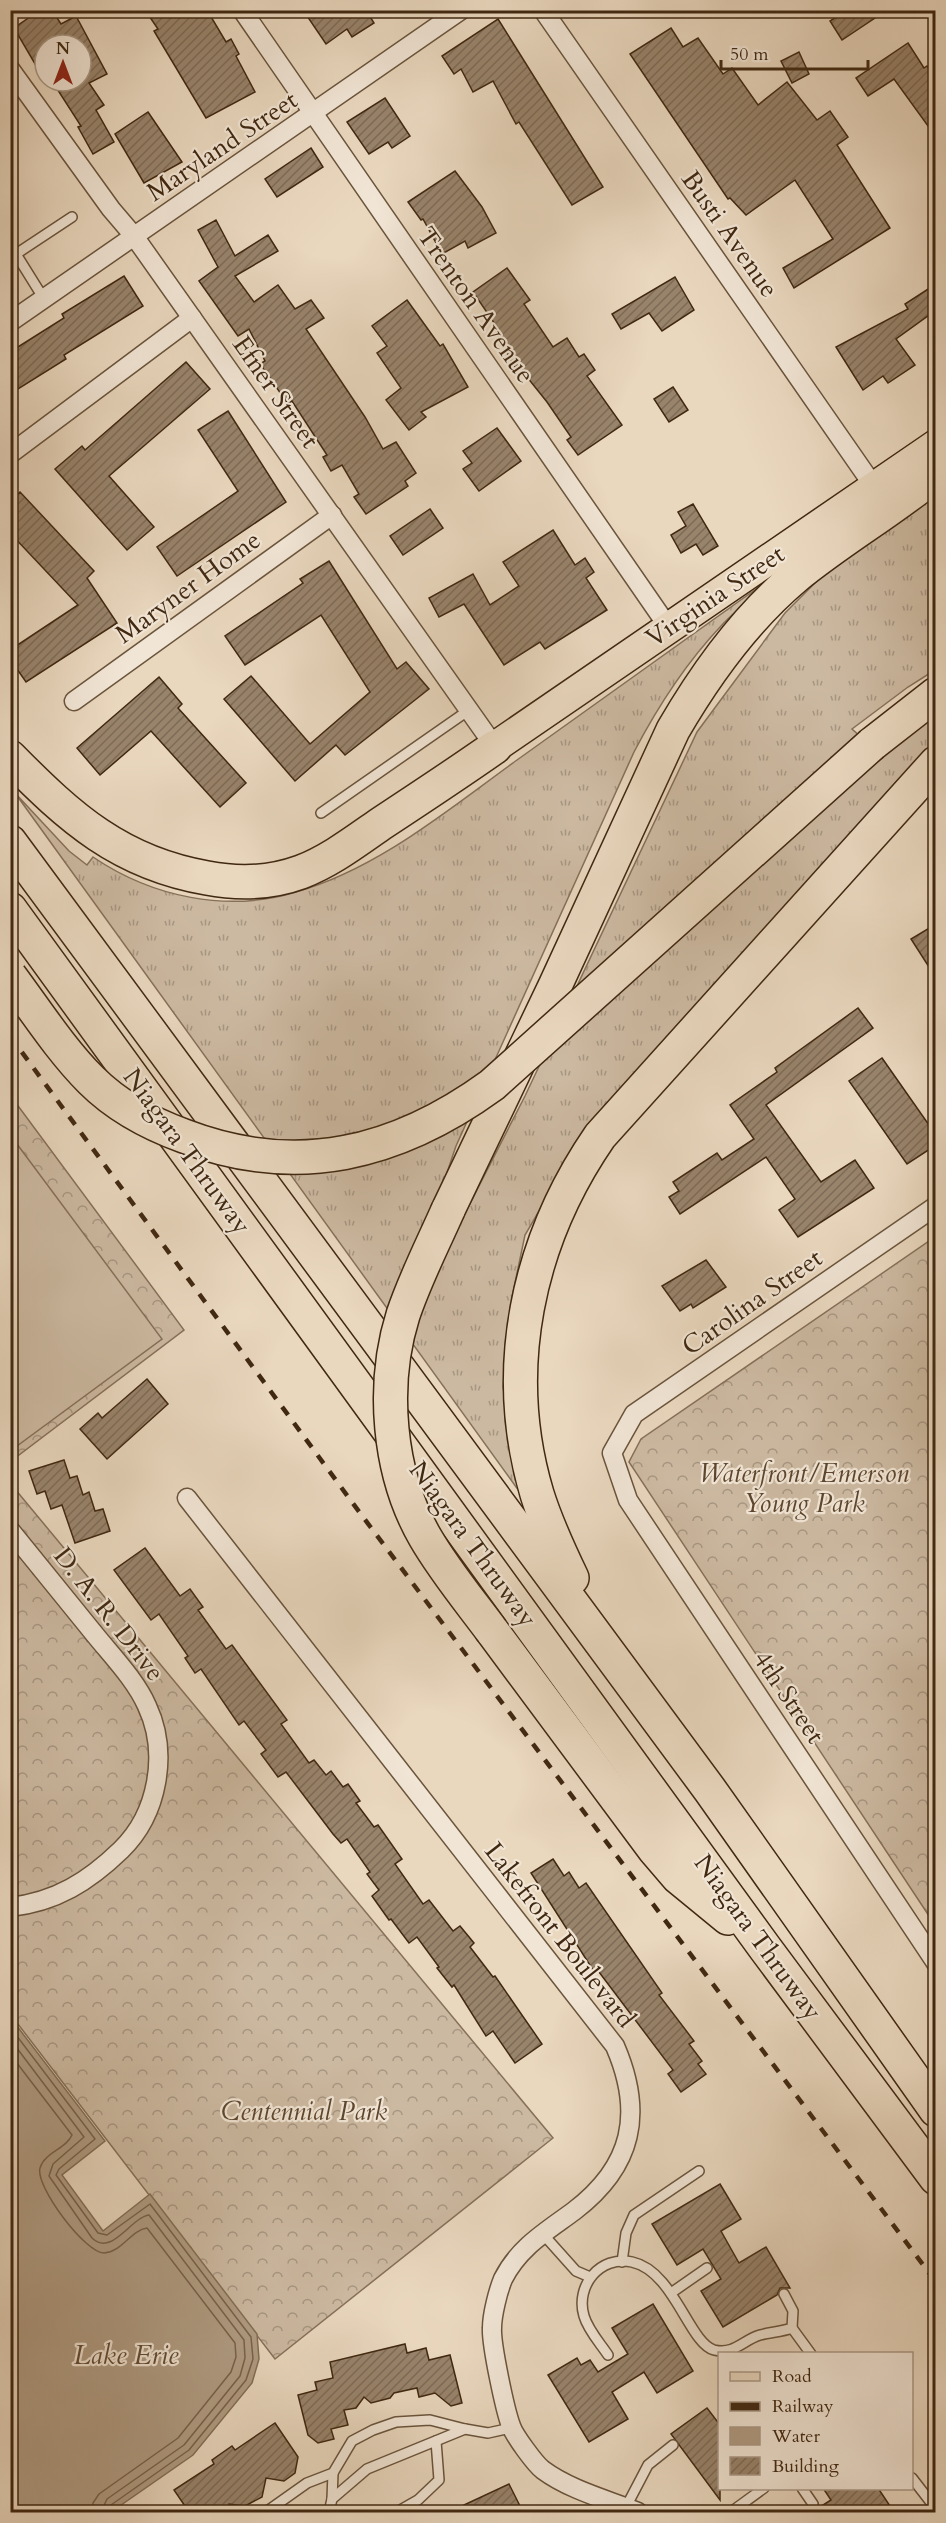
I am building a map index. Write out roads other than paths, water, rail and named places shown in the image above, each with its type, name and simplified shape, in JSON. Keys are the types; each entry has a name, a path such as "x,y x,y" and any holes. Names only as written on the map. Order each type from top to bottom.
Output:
{"highway":[{"path":"765,1948 678,1876 654,1849 424,1536 408,1502 399,1470 393,1428 392,1379 403,1316 448,1210 555,986 668,740 693,696 750,622 795,577 936,474"},
{"path":"10,976 92,1081 135,1114 165,1129 210,1146 258,1157 318,1157 362,1150 399,1139 434,1123 492,1085 872,744 936,694"},
{"path":"10,757 57,804 125,853 186,875 245,882 275,879 301,872 337,854 495,747"},
{"path":"615,1663 545,1518 525,1443 520,1373 527,1313 541,1249 569,1185 600,1136 936,763"},
{"name":"Niagara Thruway","path":"10,842 385,1346 710,1790 932,2105"},
{"name":"Niagara Thruway","path":"10,909 765,1948 936,2178"}],"main road":[{"name":"Virginia Street","path":"495,747 936,445"}],"street":[{"name":"Trenton Avenue","path":"242,10 669,628"},
{"name":"Maryland Street","path":"10,322 313,115 461,10"},
{"name":"Busti Avenue","path":"543,10 875,488"},
{"name":"Efner Street","path":"10,69 111,209 134,236 495,747"},
{"path":"10,454 192,318"},
{"name":"Maryner Home","path":"74,700 332,515"},
{"name":"Carolina Street","path":"612,1453 634,1414 936,1206"},
{"name":"4th Street","path":"612,1453 628,1500 936,1963"},
{"name":"Lakefront Boulevard","path":"187,1498 615,2046 625,2070 630,2095 630,2120 623,2152 611,2177 576,2210 542,2233 523,2250 503,2280 492,2328 511,2428 541,2469 560,2480 632,2510"},
{"name":"D. A. R. Drive","path":"10,1530 126,1674 147,1706 156,1733 159,1764 146,1816 129,1842 105,1866 68,1891 30,1905 10,1907"}],"lane":[{"path":"44,299 13,256 72,217"},
{"path":"321,813 469,710"},
{"path":"622,2262 626,2232 634,2215 699,2170"},
{"path":"542,2233 576,2271 590,2277"},
{"path":"608,2355 583,2315 582,2298 590,2277 603,2266 622,2262 630,2261 650,2270 671,2293 703,2343 714,2350 734,2350 759,2335 792,2328"},
{"path":"671,2293 707,2268"},
{"path":"784,2294 793,2311 792,2328 810,2352"},
{"path":"329,2512 333,2499 333,2473 352,2441 389,2425 430,2420 488,2433 511,2428"},
{"path":"333,2499 367,2469 465,2429"},
{"path":"397,2512 418,2500 439,2480 436,2441"},
{"path":"632,2510 648,2465 673,2445"},
{"path":"266,2512 307,2483 333,2473"},
{"path":"913,2479 936,2509"},
{"path":"731,2512 761,2490"},
{"path":"803,2490 813,2504"}],"water":[{"name":"Lake Erie","path":"10,2017 105,2141 62,2175 103,2231 150,2194 257,2334 259,2359 252,2383 193,2455 111,2512 11,2512"}],"railway":[{"path":"10,1036 360,1513 936,2282"}],"park label":[{"name":"Waterfront/Emerson Young Park","path":"804,1488"},
{"name":"Centennial Park","path":"304,2111"}]}
